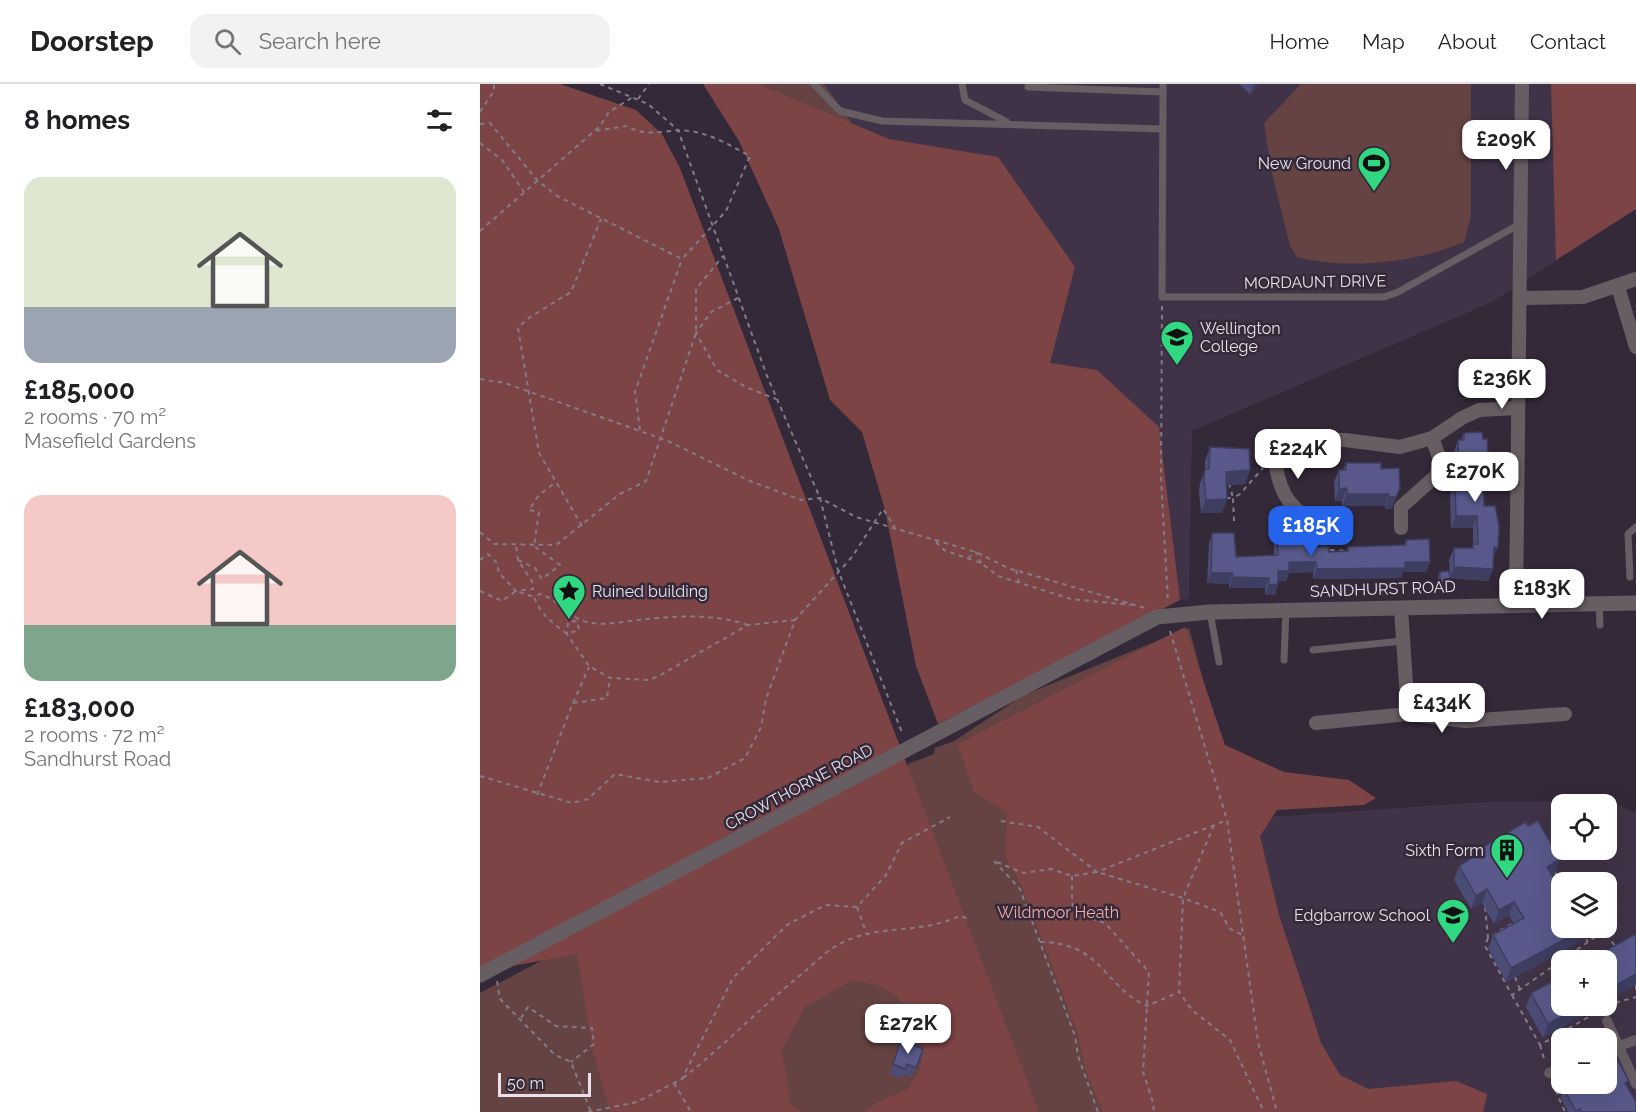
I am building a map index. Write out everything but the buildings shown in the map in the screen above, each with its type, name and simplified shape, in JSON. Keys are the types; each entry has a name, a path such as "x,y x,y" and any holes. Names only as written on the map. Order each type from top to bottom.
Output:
{"street":[{"path":"1516,603 1522,84"},
{"path":"1521,298 1583,297 1636,279"},
{"path":"1618,287 1636,347"},
{"path":"1314,519 1296,509 1287,496 1274,463 1270,439 1345,440 1400,447 1432,438 1462,418 1479,410 1517,408"},
{"path":"1401,528 1401,507 1436,476 1440,460 1432,438"},
{"name":"SANDHURST ROAD","path":"1134,629 1210,612 1401,609 1516,603 1636,603"},
{"path":"1401,609 1408,714"},
{"name":"CROWTHORNE ROAD","path":"480,975 917,749 1134,629"},
{"path":"1316,723 1408,714 1465,721 1565,714"},
{"path":"1607,1021 1636,1083"},
{"path":"1617,1051 1621,1051 1636,1040"},
{"path":"1621,1051 1636,1063"}],"lane":[{"path":"814,84 840,111 882,121 1163,129"},
{"path":"962,84 965,100 1012,124"},
{"path":"1028,87 1163,88 1162,297"},
{"name":"MORDAUNT DRIVE","path":"1162,297 1384,297 1398,292 1522,223"},
{"path":"1630,577 1628,534 1636,527"},
{"path":"1599,602 1600,626"},
{"path":"1284,660 1286,610"},
{"path":"1210,612 1219,662"},
{"path":"1313,650 1403,641"}],"path":[{"path":"480,112 494,91 494,84"},
{"path":"600,84 638,99 663,115 678,130 738,298 777,399 820,498 838,570 917,749"},
{"path":"638,99 649,84"},
{"path":"480,231 594,131 609,112 633,97"},
{"path":"480,124 490,123 537,180 557,196 682,259"},
{"path":"594,131 627,126 639,133 678,130 720,140 750,156 726,211 682,259 635,392 640,431"},
{"path":"480,143 502,160 524,192"},
{"path":"582,526 539,453 518,328 527,319 571,292 601,219"},
{"path":"723,256 696,289 696,333 717,370 746,387 777,399"},
{"path":"1162,297 1162,500 1169,620 1227,820 1258,1042 1276,1112"},
{"path":"480,532 494,544 556,545 620,494 646,481 696,333 711,312 738,298"},
{"path":"480,379 505,382 661,438 750,481 801,500 820,498 856,517 976,552 1008,568 1145,609"},
{"path":"1221,498 1233,498 1245,489 1255,474 1274,463"},
{"path":"1228,478 1233,498 1234,521"},
{"path":"534,546 539,512 529,510 539,495 556,482"},
{"path":"480,776 537,795 572,803 588,799 615,774 659,782 708,778 745,758 761,727 766,699 795,620 852,557 883,509 895,528"},
{"path":"1314,519 1317,544 1329,550 1350,552"},
{"path":"933,540 944,550 981,563 1004,577 1071,599 1136,606"},
{"path":"480,591 502,602 516,591 533,589 533,583 518,560 516,545"},
{"path":"518,560 535,568 542,579 560,565 534,546"},
{"path":"968,558 976,552"},
{"path":"976,552 981,563"},
{"path":"480,560 488,554 498,563 500,573 516,591 534,597 540,594 552,597 578,620 579,630 567,634"},
{"path":"1004,577 1008,568"},
{"path":"1016,570 1019,582"},
{"path":"534,597 538,609 553,625 567,634 589,666 610,678 647,680 657,677 748,625 795,620"},
{"path":"567,634 568,622 578,620 617,624 650,619 725,617 748,625"},
{"path":"537,795 589,666"},
{"path":"573,703 607,698 610,678"},
{"path":"856,907 886,875 902,843 950,817"},
{"path":"1098,1112 1078,1056 1075,1036 1020,889 994,861 1023,873 1051,868 1072,876 1097,872 1227,820"},
{"path":"1001,821 1038,827 1097,872 1183,897 1220,912 1230,929 1245,936"},
{"path":"1214,825 1183,897 1179,992 1192,1010 1230,1040 1264,1112"},
{"path":"1555,866 1556,872"},
{"path":"1072,876 1072,903 1077,914 1105,923 1149,972 1143,1072 1154,1106 1153,1112"},
{"path":"682,1079 733,978 787,925 825,905 856,907"},
{"path":"856,907 867,934"},
{"path":"1485,907 1488,938 1485,946 1540,1045 1590,1016"},
{"path":"496,973 500,999 555,1055 571,1062 590,1112 637,1102 682,1079 720,1049 770,999 837,946 884,929 940,925 959,916 970,919"},
{"path":"1488,938 1516,921"},
{"path":"1585,938 1588,942"},
{"path":"1576,950 1594,938"},
{"path":"1609,938 1621,953"},
{"path":"1040,942 1060,942 1079,950 1105,968 1135,1000 1147,1006"},
{"path":"1512,995 1551,968"},
{"path":"1515,977 1520,990"},
{"path":"1636,985 1636,992"},
{"path":"1147,1006 1179,992"},
{"path":"1618,995 1622,1001"},
{"path":"1617,1003 1636,997"},
{"path":"520,1018 528,1007 556,1026 592,1028 594,1044 571,1062"},
{"path":"1566,1018 1572,1026"},
{"path":"674,1083 691,1112"}],"shaded area":[{"name":"Wellington College","path":"738,84 1636,84 1636,209 1492,302 1192,431 1189,599 1168,601"},
{"name":"Edgbarrow School","path":"1551,801 1551,860 1617,860 1617,805 1636,813 1636,1112 1311,1112 1241,819 1484,802"}],"green space":[{"path":"480,84 560,84 636,110 662,134 680,168 1039,1112 865,1112 878,1102 909,1088 920,1070 924,1046 897,996 877,985 852,980 805,1007 781,1051 787,1076 789,1102 800,1112 610,1112 592,1046 577,954 480,972"},
{"path":"703,84 758,84 889,139 998,157 1075,267 1050,363 1097,370 1159,427 1180,600 938,724 916,666 885,510 862,432 830,400 779,229 739,141"},
{"path":"740,84 824,84 858,132"},
{"name":"New Ground","path":"1301,84 1471,84 1471,216 1464,242 1424,255 1359,264 1297,257 1290,246 1271,169 1264,123"},
{"path":"1551,84 1636,84 1636,209 1556,260"},
{"path":"1185,627 1225,745 1284,772 1349,780 1376,798 1364,805 1277,810 1260,836 1279,915 1321,1043 1340,1075 1368,1089 1456,1081 1487,1094 1483,1112 1103,1112 1086,1071 1078,1034 1022,886 1006,858 1007,812 974,792 958,744"},
{"name":"Wildmoor Heath","path":"1189,628 1254,868 1311,1112 480,1112 480,993 908,767 908,764 934,754 935,748 954,741 1024,695"}],"place":[{"name":"New Ground","path":"1374,192"},
{"name":"Wellington College","path":"1177,366"},
{"name":"Ruined building","path":"569,620"},
{"name":"Sixth Form","path":"1507,879"},
{"name":"Edgbarrow School","path":"1453,944"}]}
